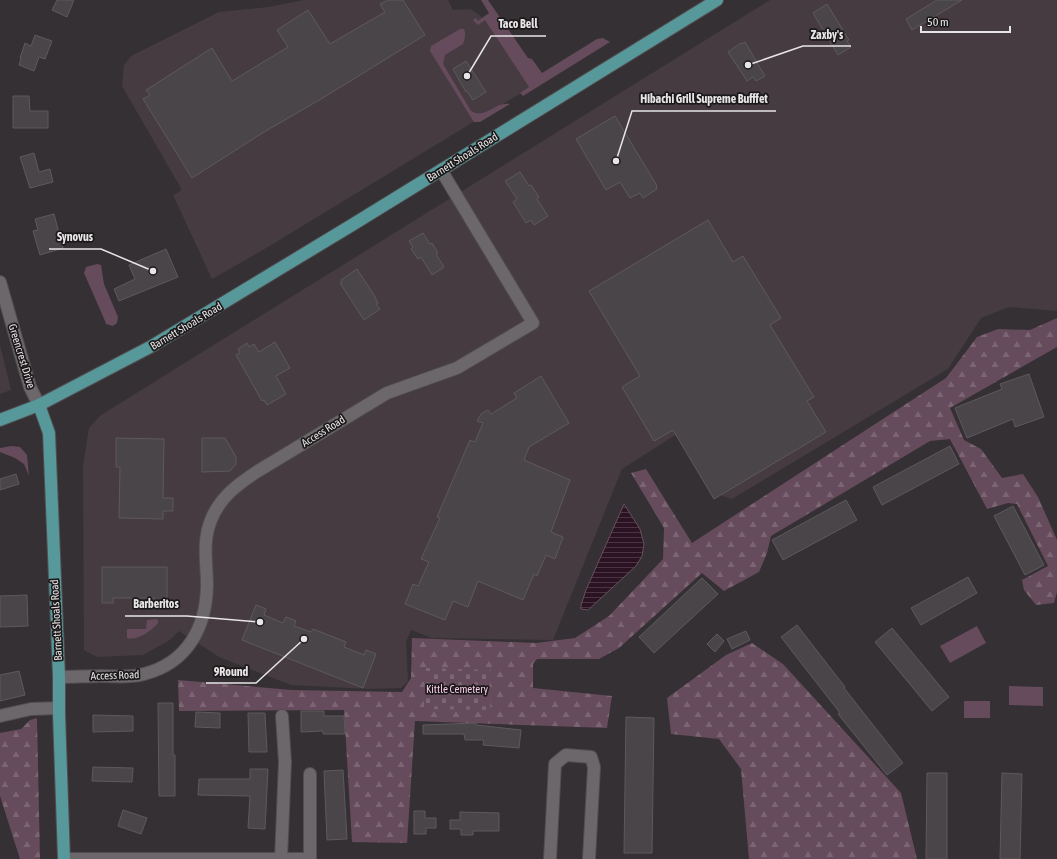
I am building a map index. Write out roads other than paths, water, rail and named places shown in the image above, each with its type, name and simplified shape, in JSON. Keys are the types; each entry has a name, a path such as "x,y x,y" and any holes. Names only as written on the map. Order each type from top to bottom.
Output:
{"main road":[{"name":"Barnett Shoals Road","path":"64,859 59,677 49,433 39,405 152,346 717,0"},
{"path":"0,420 39,405"}],"street":[{"name":"Access Road","path":"59,677 142,675 159,669 174,660 190,643 203,620 207,585 205,547 206,533 217,508 230,491 252,475 387,393 457,368 533,323 441,170"},
{"name":"Greencrest Drive","path":"0,282 30,387 39,405"},
{"path":"0,716 31,709 59,708"},
{"path":"281,859 285,762 282,716"},
{"path":"550,859 555,764 566,755 591,757 594,767 589,859"},
{"path":"64,859 309,859 310,774"}],"place":[{"name":"Zaxby's","path":"748,65"},
{"name":"Taco Bell","path":"467,76"},
{"name":"Hibachi Grill Supreme Bufffet","path":"616,161"},
{"name":"Synovus","path":"153,271"},
{"name":"Barberitos","path":"260,622"},
{"name":"9Round","path":"304,639"}],"park label":[{"name":"Kittle Cemetery","path":"457,689"}]}
